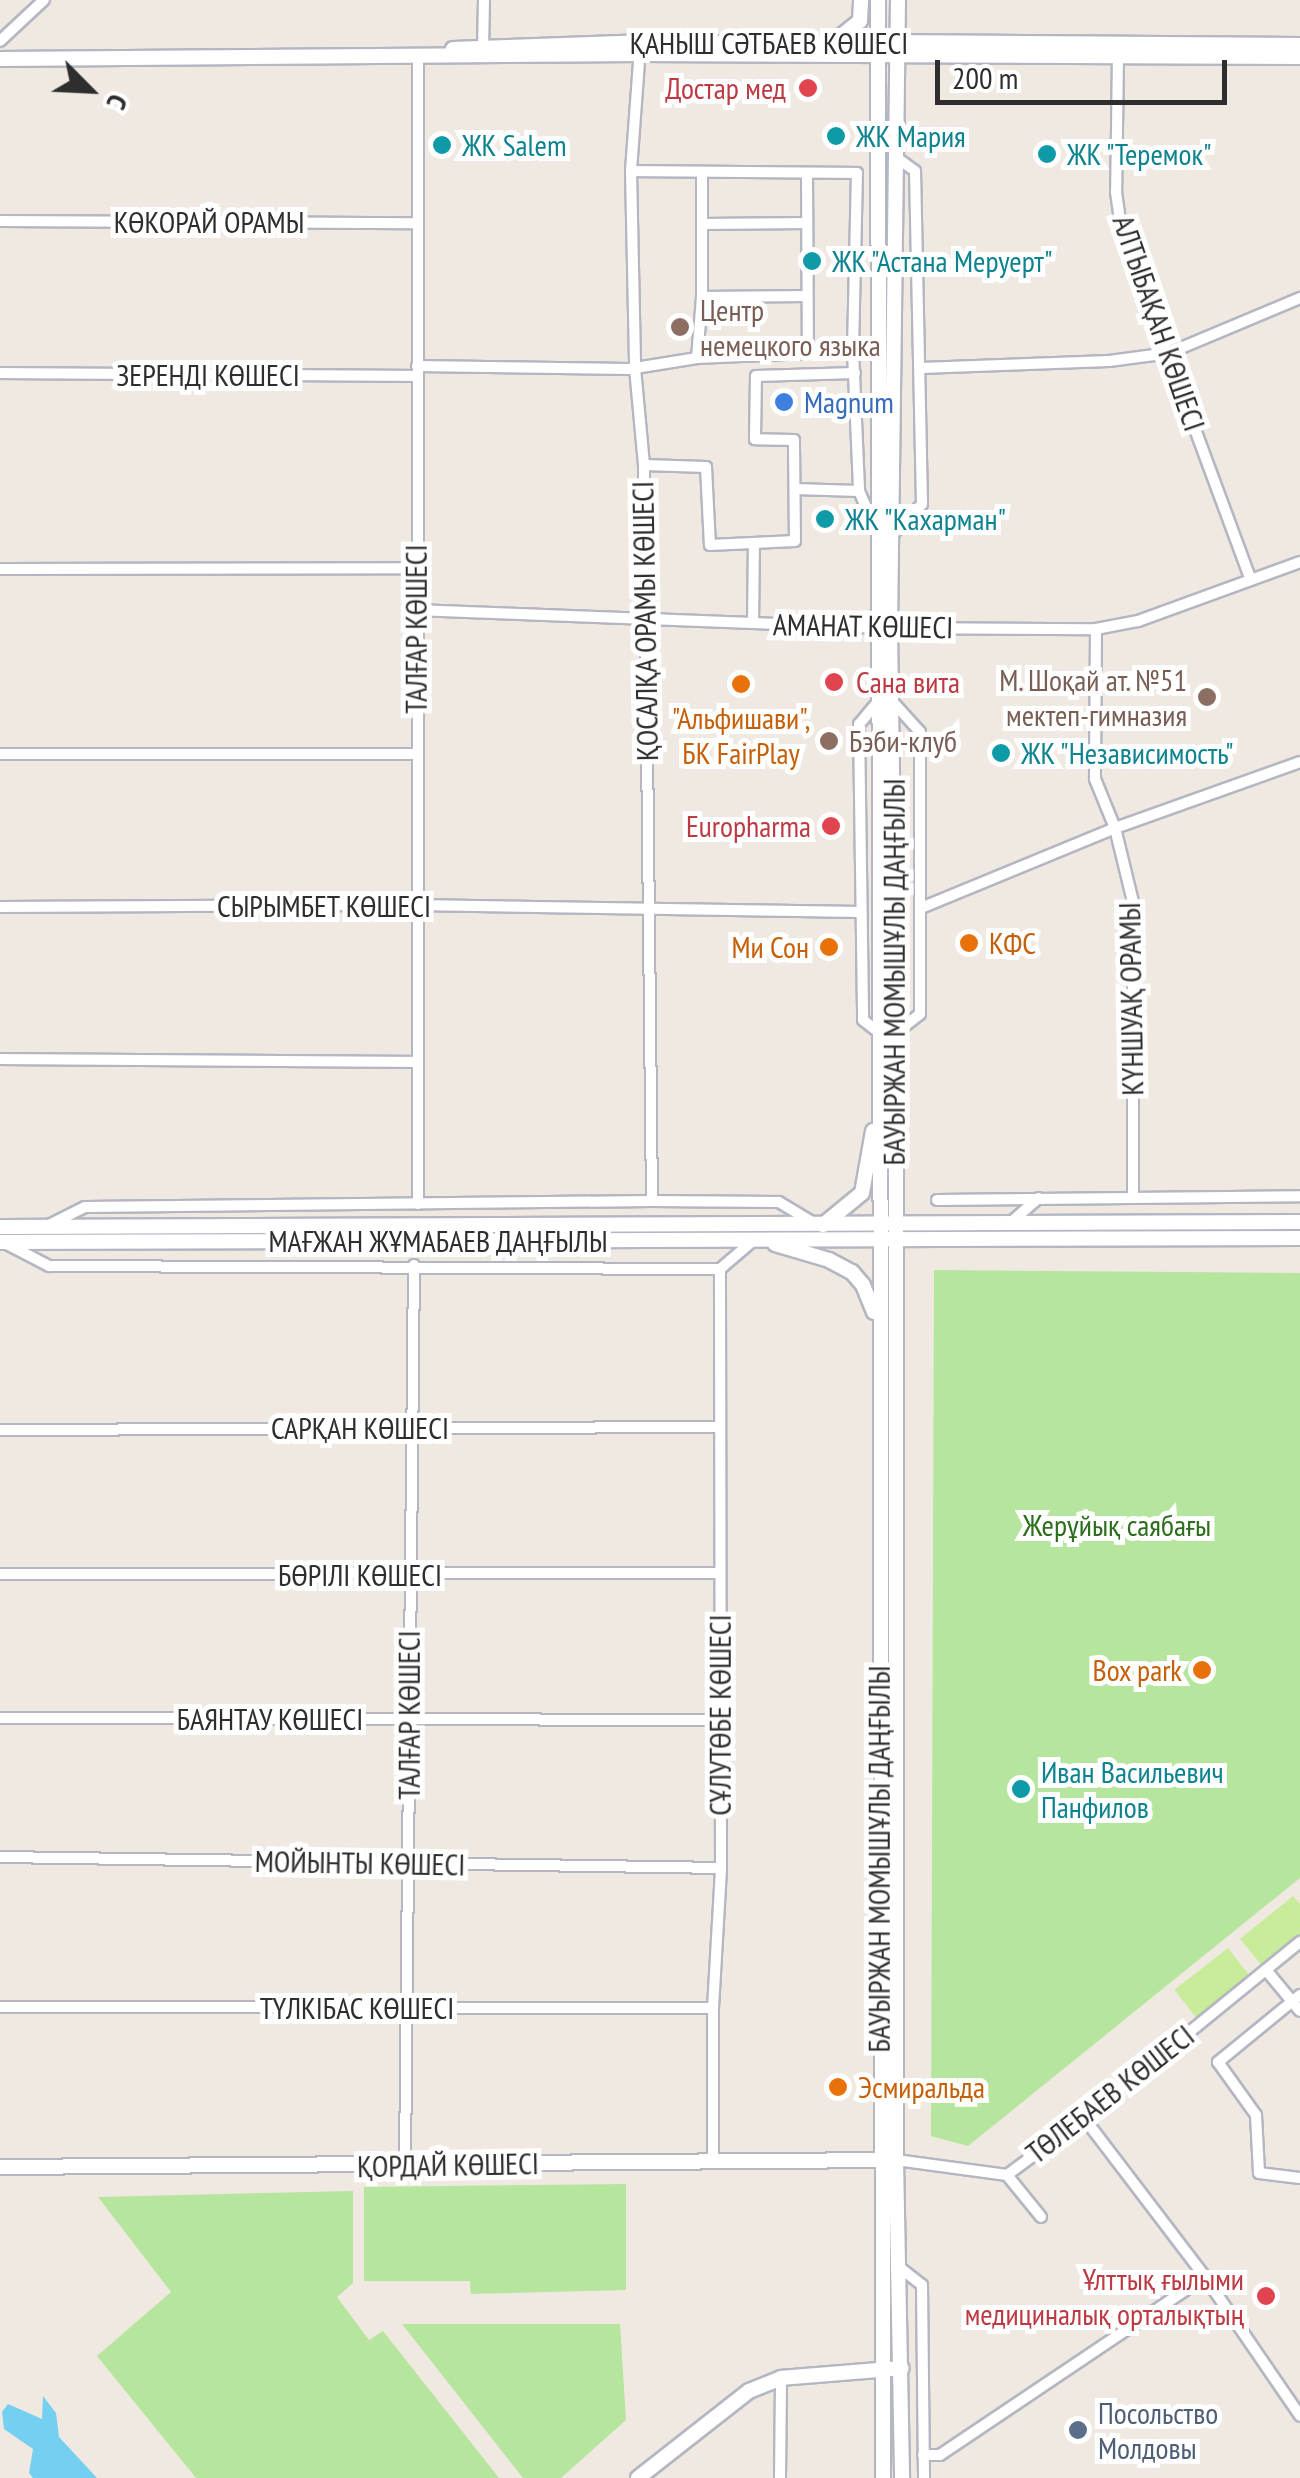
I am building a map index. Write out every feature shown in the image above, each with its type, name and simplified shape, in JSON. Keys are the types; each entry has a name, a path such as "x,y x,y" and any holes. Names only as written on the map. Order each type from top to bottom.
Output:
{"main road":[{"path":"818,46 840,40 852,30 860,21 862,0"},
{"name":"БАУЫРЖАН МОМЫШҰЛЫ ДАҢҒЫЛЫ","path":"878,0 877,250 884,533"},
{"name":"БАУЫРЖАН МОМЫШҰЛЫ ДАҢҒЫЛЫ","path":"883,2478 876,704 883,628 898,0"},
{"name":"ҚАНЫШ СӘТБАЕВ КӨШЕСІ","path":"640,48 1300,45"},
{"name":"ҚАНЫШ СӘТБАЕВ КӨШЕСІ","path":"0,59 878,48"},
{"name":"ҚАНЫШ СӘТБАЕВ КӨШЕСІ","path":"898,48 1118,57 1300,57"},
{"name":"БАУЫРЖАН МОМЫШҰЛЫ ДАҢҒЫЛЫ","path":"883,628 893,702 896,2160 902,2478"},
{"path":"820,1225 862,1193 878,1116"},
{"path":"893,1232 1008,1224 1300,1222"},
{"name":"МАҒЖАН ЖҰМАБАЕВ ДАҢҒЫЛЫ","path":"1,1237 45,1227 820,1225 877,1232"},
{"path":"877,1232 1300,1238"},
{"name":"МАҒЖАН ЖҰМАБАЕВ ДАҢҒЫЛЫ","path":"1,1237 760,1240 877,1232"},
{"path":"760,1240 830,1260 852,1272 864,1285 878,1322"},
{"name":"ҚОРДАЙ КӨШЕСІ","path":"0,2167 896,2160"},
{"path":"638,2478 722,2410 781,2378 902,2368"}],"street":[{"path":"0,41 44,0"},
{"path":"483,51 484,0"},
{"name":"ҚОСАЛҚА ОРАМЫ КӨШЕСІ","path":"640,48 632,171 636,368 644,466 652,1201"},
{"name":"ТАЛҒАР КӨШЕСІ","path":"418,54 415,610 418,1204"},
{"name":"АЛТЫБАҚАН КӨШЕСІ","path":"1118,57 1116,192 1120,229 1251,580"},
{"path":"632,171 857,174 852,351 859,491 884,533 922,504 914,171 897,158"},
{"path":"697,358 702,297 702,173"},
{"path":"807,174 808,351"},
{"name":"КӨКОРАЙ ОРАМЫ","path":"0,221 418,223"},
{"path":"702,224 808,223"},
{"path":"855,250 877,250"},
{"path":"702,297 808,296"},
{"path":"920,368 1109,361 1169,353 1300,298"},
{"name":"ЗЕРЕНДІ КӨШЕСІ","path":"0,373 636,368 697,358 852,351"},
{"path":"644,466 706,467 710,545 795,541 794,440 755,439 756,376 855,373"},
{"path":"795,489 859,491"},
{"path":"753,624 754,543"},
{"name":"АМАНАТ КӨШЕСІ","path":"415,610 883,628 1096,629 1138,621 1300,562"},
{"path":"0,569 416,568"},
{"name":"КҮНШУАҚ ОРАМЫ","path":"1096,629 1095,779 1115,828 1133,902 1133,1196"},
{"path":"893,702 920,732 920,1014 896,1033"},
{"path":"876,704 859,724 862,1020 878,1031"},
{"path":"0,754 416,754"},
{"path":"921,908 1115,828 1300,762"},
{"name":"СЫРЫМБЕТ КӨШЕСІ","path":"0,906 416,905 861,912"},
{"path":"0,1059 417,1062"},
{"path":"937,1200 1300,1196"},
{"path":"1008,1224 1040,1197"},
{"name":"МАҒЖАН ЖҰМАБАЕВ ДАҢҒЫЛЫ","path":"45,1227 85,1207 652,1201 779,1202 820,1225"},
{"path":"1,1237 49,1266 720,1268 760,1240"},
{"name":"ТАЛҒАР КӨШЕСІ","path":"405,2166 414,1265"},
{"name":"СҰЛУТӨБЕ КӨШЕСІ","path":"713,2161 713,2008 721,1868 720,1268"},
{"name":"САРҚАН КӨШЕСІ","path":"0,1430 720,1428"},
{"name":"БӨРІЛІ КӨШЕСІ","path":"0,1574 720,1573"},
{"name":"БАЯНТАУ КӨШЕСІ","path":"0,1718 720,1720"},
{"name":"МОЙЫНТЫ КӨШЕСІ","path":"0,1856 721,1868"},
{"name":"ТӨЛЕБАЕВ КӨШЕСІ","path":"896,2160 1007,2175 1084,2118 1300,1942"},
{"path":"1266,1970 1297,2003 1222,2056 1218,2068 1256,2115 1259,2173 1264,2178 1300,2178"},
{"name":"ТҮЛКІБАС КӨШЕСІ","path":"0,2006 713,2008"},
{"path":"1084,2118 1206,2278 1300,2416"},
{"path":"1007,2175 1040,2217"},
{"path":"900,2267 922,2285 924,2478"},
{"path":"924,2455 940,2455 1206,2278"},
{"path":"780,2478 781,2378"}],"green space":[{"name":"Жерұйық саябағы","path":"934,1270 1300,1273 1300,1878 968,2146 931,2136"},
{"path":"1293,1896 1300,1904 1300,1937 1263,1967 1240,1939"},
{"path":"1228,1948 1251,1977 1197,2019 1174,1990"},
{"path":"626,2184 626,2290 471,2294 470,2281 364,2281 364,2187"},
{"path":"353,2191 353,2283 337,2297 369,2340 383,2331 499,2478 196,2478 97,2356 171,2292 98,2197"},
{"path":"402,2324 620,2324 626,2420 561,2478 523,2478"}],"water":[{"path":"43,2396 56,2413 59,2437 97,2478 33,2478 29,2473 33,2449 4,2429 2,2412 8,2404 42,2419"}],"place":[{"name":"Достар мед","path":"808,88"},
{"name":"ЖК Мария","path":"836,136"},
{"name":"ЖК Salem","path":"442,145"},
{"name":"ЖК \"Теремок\"","path":"1047,154"},
{"name":"ЖК \"Астана Меруерт\"","path":"812,261"},
{"name":"Центр немецкого языка","path":"680,327"},
{"name":"Magnum","path":"784,402"},
{"name":"ЖК \"Кахарман\"","path":"825,519"},
{"name":"Сана вита","path":"834,682"},
{"name":"\"Альфишави\", БК FairPlay","path":"741,684"},
{"name":"М. Шоқай ат. №51 мектеп-гимназия","path":"1207,697"},
{"name":"Бэби-клуб","path":"829,741"},
{"name":"ЖК \"Независимость\"","path":"1001,753"},
{"name":"Europharma","path":"831,826"},
{"name":"КФС","path":"969,943"},
{"name":"Ми Сон","path":"829,947"},
{"name":"Box park","path":"1202,1670"},
{"name":"Иван Васильевич Панфилов","path":"1021,1789"},
{"name":"Эсмиральда","path":"838,2087"},
{"name":"Ұлттық ғылыми медициналық орталықтың","path":"1266,2296"},
{"name":"Посольство Молдовы","path":"1078,2430"}]}
